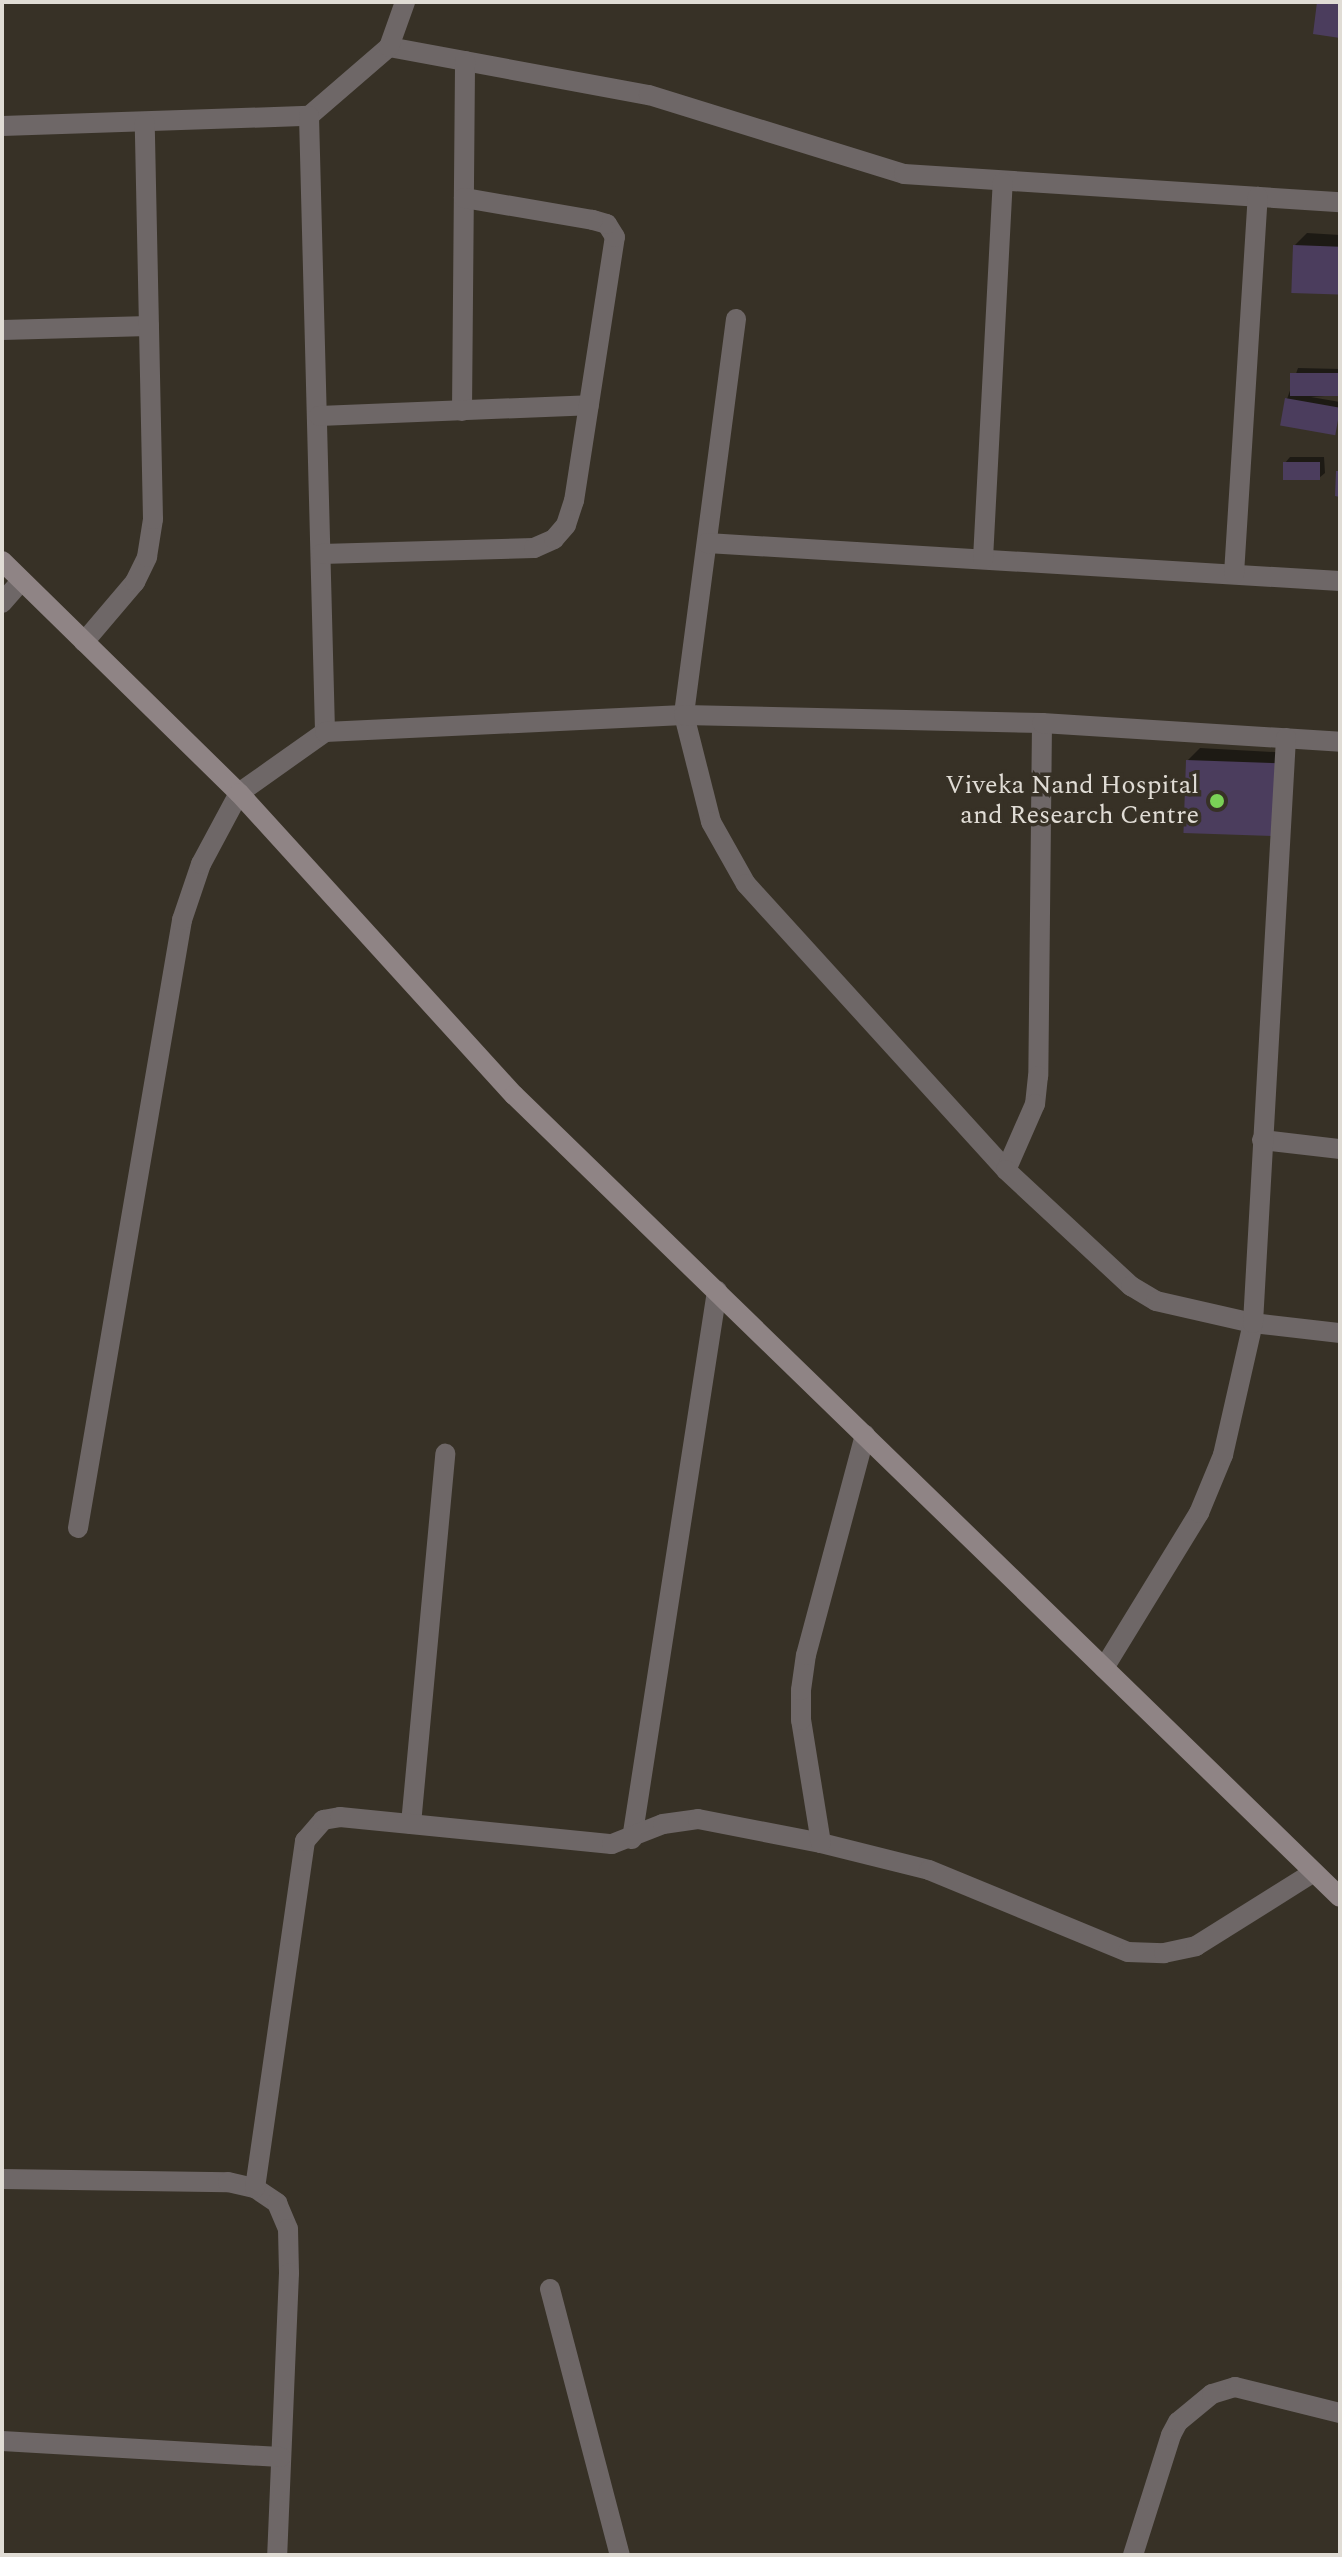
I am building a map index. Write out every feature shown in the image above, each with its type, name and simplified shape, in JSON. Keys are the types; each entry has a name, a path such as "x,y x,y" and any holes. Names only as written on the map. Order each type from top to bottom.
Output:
{"street":[{"path":"2,126 309,116 389,47 405,2"},
{"path":"389,47 649,95 904,174 1003,183 1340,202"},
{"path":"462,411 465,61"},
{"path":"309,116 325,732"},
{"path":"84,642 135,582 147,557 153,519 145,123"},
{"path":"983,559 1003,183"},
{"path":"1234,574 1258,197"},
{"path":"321,554 534,548 554,539 574,501 615,237 607,224 593,220 464,198"},
{"path":"736,319 684,715 711,822 730,863 1006,1170 1131,1286 1156,1301 1253,1323 1340,1333"},
{"path":"2,330 149,326"},
{"path":"319,416 589,405"},
{"path":"707,543 1340,581"},
{"path":"2,561 239,793 514,1095 1340,1897"},
{"path":"2,603 21,581"},
{"path":"78,1528 167,987 201,864 239,793 325,732 684,715 1042,723 1340,742"},
{"path":"1006,1170 1035,1104 1038,1076 1042,723"},
{"path":"1104,1668 1199,1513 1223,1455 1253,1323 1286,738"},
{"path":"1262,1140 1340,1149"},
{"path":"632,1839 717,1291"},
{"path":"821,1843 801,1720 801,1690 806,1655 865,1435"},
{"path":"411,1824 445,1454"},
{"path":"255,2188 305,1841 313,1827 332,1819 612,1844 632,1839 663,1824 698,1819 821,1843 929,1870 1128,1952 1164,1953 1196,1946 1314,1872"},
{"path":"2,2179 228,2182 255,2188 277,2203 288,2229 277,2555"},
{"path":"550,2289 620,2555"},
{"path":"1133,2555 1171,2435 1178,2422 1212,2394 1235,2387 1340,2413"},
{"path":"2,2441 281,2457"}],"building":[{"path":"1317,2 1340,2 1340,38 1313,34"},
{"path":"1293,245 1340,247 1338,295 1291,293"},
{"path":"1290,373 1340,373 1340,396 1290,396"},
{"path":"1285,398 1340,408 1335,435 1280,426"},
{"path":"1283,462 1320,462 1320,480 1283,480"},
{"path":"1336,471 1340,471 1340,497 1335,496"},
{"path":"1186,760 1280,763 1277,836 1183,833"}],"place":[{"name":"Viveka Nand Hospital and Research Centre","path":"1217,801"}]}
